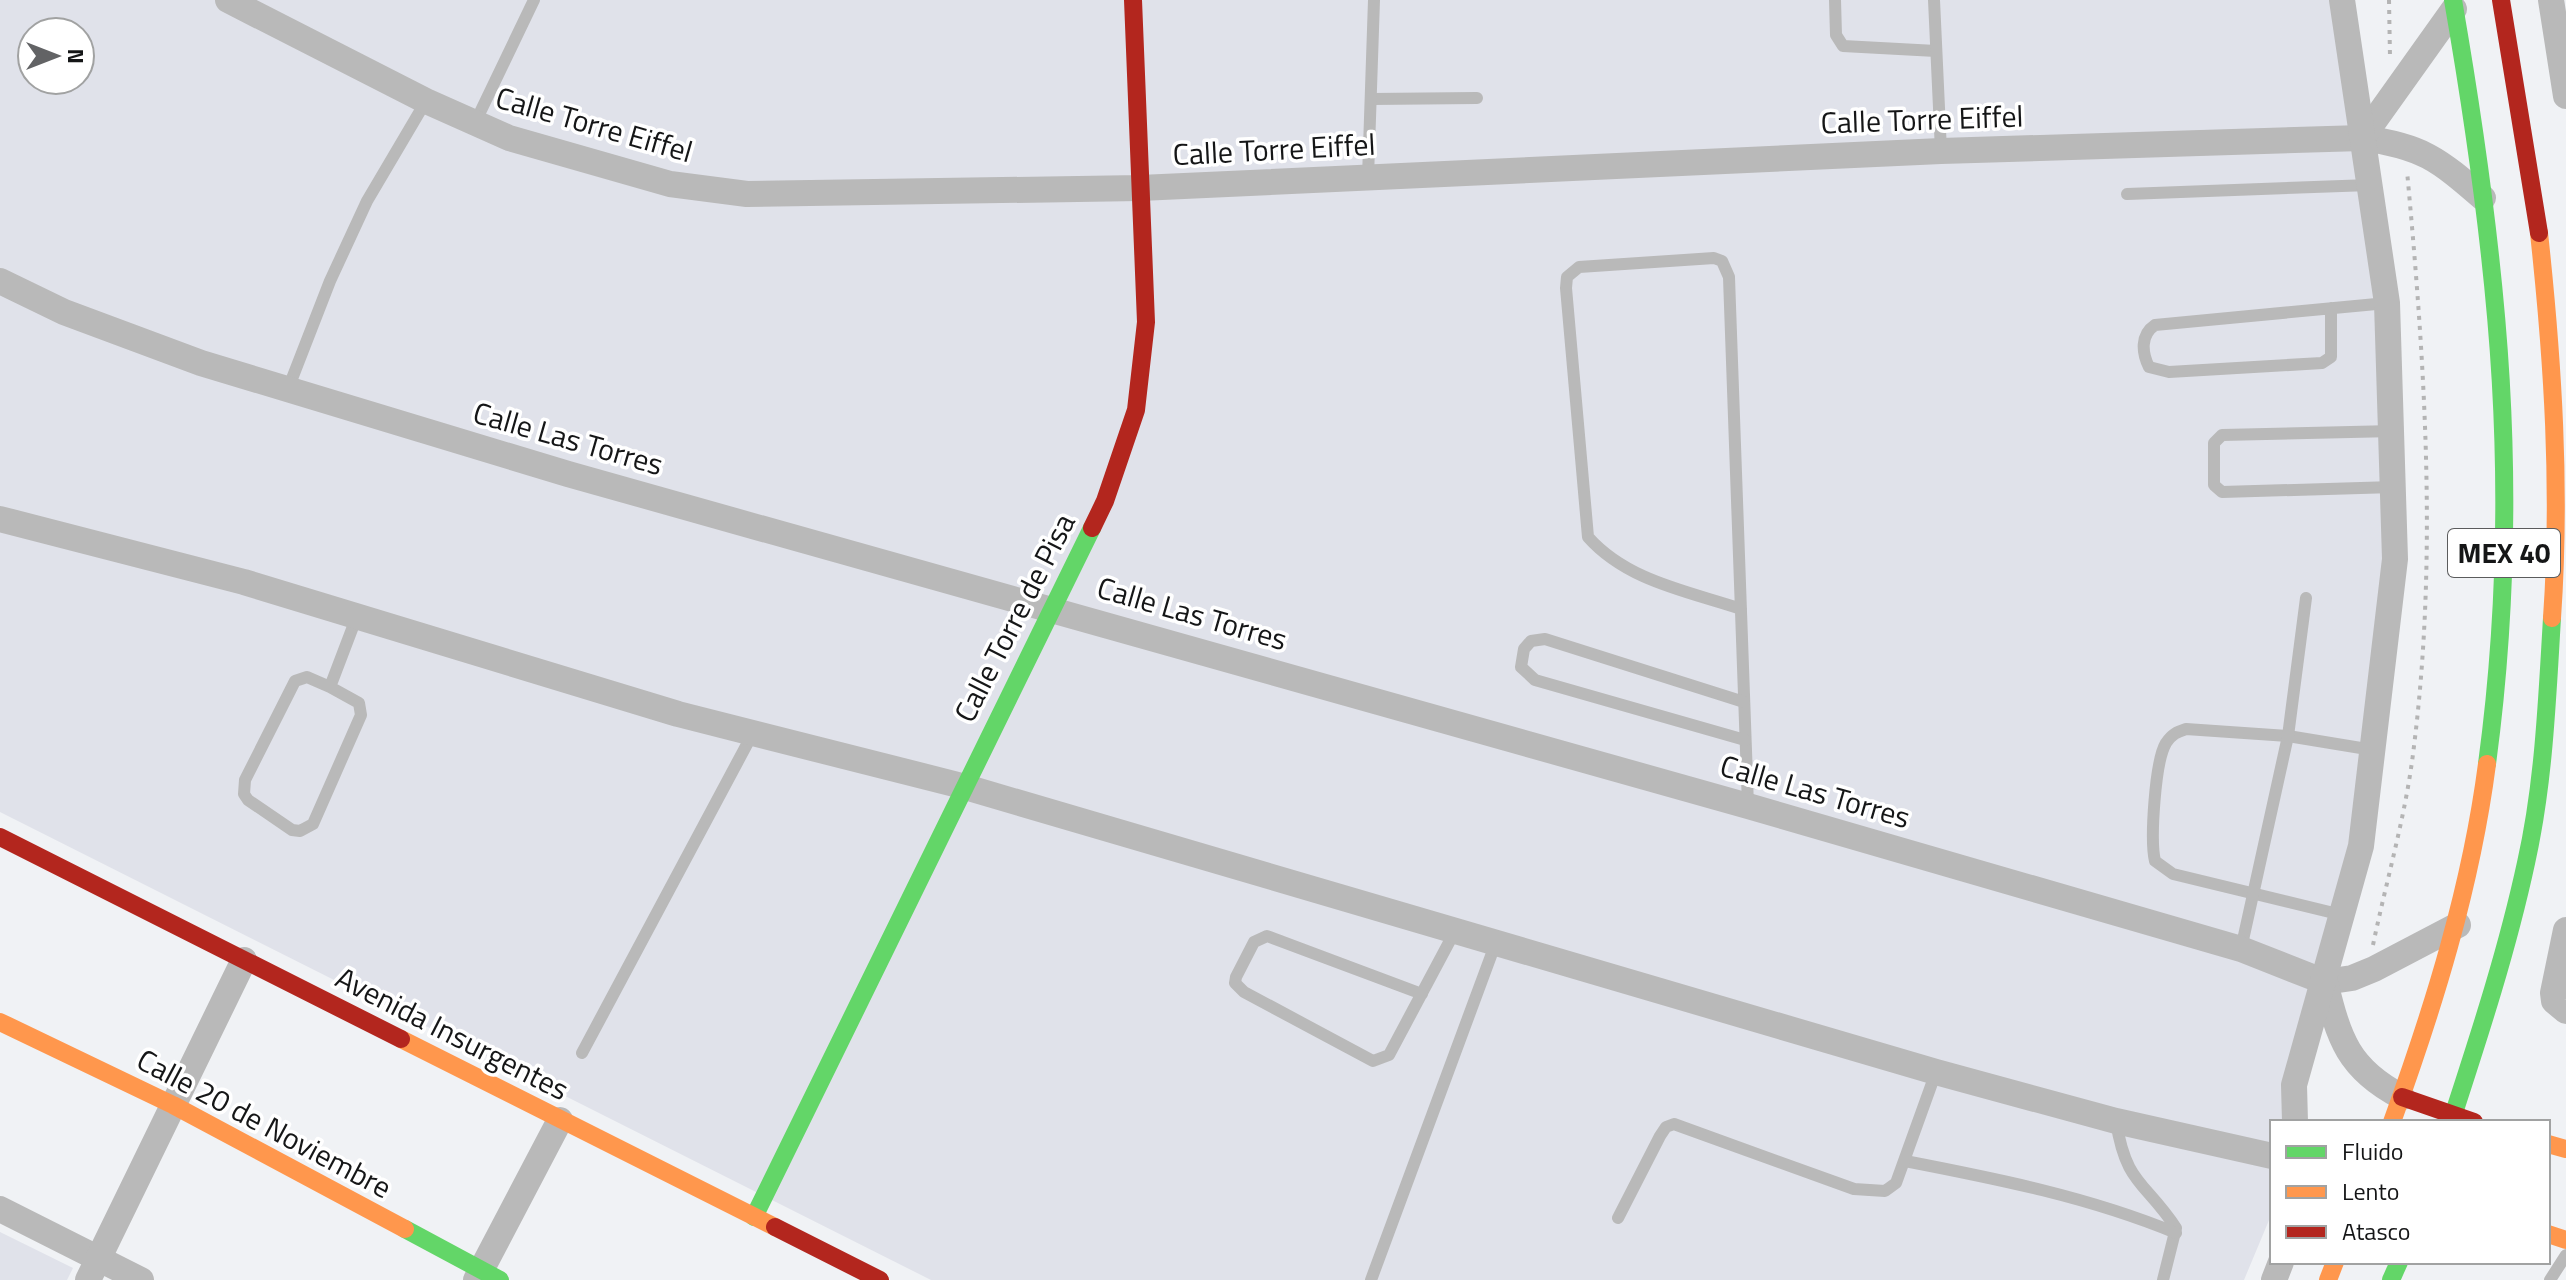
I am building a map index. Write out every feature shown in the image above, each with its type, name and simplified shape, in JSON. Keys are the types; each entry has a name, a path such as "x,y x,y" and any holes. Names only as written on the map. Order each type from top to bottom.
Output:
{"main road":[{"name":"Calle Torre de Pisa","path":"754,1217 962,786 1105,501 1136,410 1146,322 1133,0"},
{"name":"MEX 40","path":"2452,1119 2499,973 2527,860 2544,745 2557,544 2552,363 2539,234 2501,0"},
{"name":"MEX 40","path":"2393,1120 2458,925 2486,781 2504,591 2506,429 2499,325 2455,3"},
{"name":"Avenida Insurgentes","path":"0,837 879,1280"},
{"name":"Calle 20 de Noviembre","path":"0,1022 173,1105 486,1277"},
{"path":"2402,1097 2452,1119"}],"street":[{"name":"Calle Torre Eiffel","path":"228,0 474,125 597,166 670,184 747,194 939,194 1140,188 1941,151 2362,138 2404,143 2428,154 2483,198"},
{"path":"2295,1120 2294,1085 2361,846 2395,559 2394,431 2387,303 2342,0"},
{"path":"2551,0 2566,96"},
{"path":"2362,138 2455,3"},
{"name":"Calle Las Torres","path":"0,281 64,312 201,363 568,474 1748,806 2241,949 2325,982"},
{"path":"0,519 244,582 678,714 962,786 1454,933 1936,1072 2116,1121 2270,1156"},
{"path":"2325,982 2352,978 2374,969 2458,925"},
{"path":"2560,1006 2555,979 2566,930"},
{"path":"93,1270 244,960"},
{"path":"2325,982 2332,1011 2359,1068 2371,1081 2402,1097"},
{"path":"486,1277 560,1120"},
{"path":"0,1209 93,1270 141,1280"}],"lane":[{"path":"474,125 534,0"},
{"path":"1368,177 1374,0"},
{"path":"1835,0 1836,35 1843,46 1936,51"},
{"path":"1934,0 1941,151"},
{"path":"1371,99 1477,98"},
{"path":"288,389 330,281 367,201 426,101"},
{"path":"2127,194 2370,185"},
{"path":"1741,609 1635,575 1607,559 1588,537 1566,288 1567,277 1579,267 1714,258 1726,267 1741,609 1748,806"},
{"path":"2331,308 2333,349 2331,357 2322,363 2169,372 2149,367 2144,358 2144,340 2148,330 2155,325 2331,308 2387,303"},
{"path":"2394,431 2222,435 2214,443 2214,485 2222,492 2394,487"},
{"path":"2241,949 2288,736 2306,598"},
{"path":"330,687 357,616"},
{"path":"1744,702 1545,639 1531,641 1524,649 1521,667 1535,680 1745,740"},
{"path":"307,677 330,687 359,703 361,715 313,824 300,831 292,830 248,800 245,780 295,681 307,677"},
{"path":"2342,915 2173,874 2155,861 2150,840 2163,746 2173,733 2186,729 2288,736 2373,750"},
{"path":"582,1053 753,733"},
{"path":"1422,994 1267,936 1254,942 1236,977 1244,992 1373,1061 1389,1055 1422,994 1454,933"},
{"path":"1371,1280 1495,945"},
{"path":"1618,1218 1660,1136 1674,1124 1854,1189 1885,1191 1896,1183 1936,1072"},
{"path":"2116,1121 2121,1153 2129,1172 2172,1222 2176,1233 2163,1280"},
{"path":"1905,1161 2064,1194 2176,1233"},
{"path":"2550,1280 2566,1255"}],"shaded area":[{"path":"0,0 2336,0 2394,349 2389,673 2295,1096 2300,1120 2270,1120 2270,1218 2244,1280 931,1280 0,812"},
{"path":"0,1232 73,1268 67,1280 0,1280"}],"traffic: fast":[{"path":"2453,0 2483,193 2501,381 2503,569 2498,665 2487,764"},
{"path":"754,1217 1092,528"},
{"path":"2452,1120 2501,961 2532,833 2544,741 2552,618"},
{"path":"405,1229 500,1280"},
{"path":"2391,1280 2398,1264"}],"traffic: slow":[{"path":"2539,233 2556,474 2552,618"},
{"path":"2393,1120 2461,901 2487,764"},
{"path":"0,1022 173,1105 405,1229"},
{"path":"401,1039 775,1227"},
{"path":"2550,1145 2566,1149"},
{"path":"2550,1235 2566,1240"},
{"path":"2328,1280 2334,1264"}],"traffic: jam":[{"path":"1092,528 1105,501 1136,410 1146,322 1133,0"},
{"path":"2501,0 2539,233"},
{"path":"0,837 401,1039"},
{"path":"2402,1097 2468,1120"},
{"path":"775,1227 880,1280"}]}
